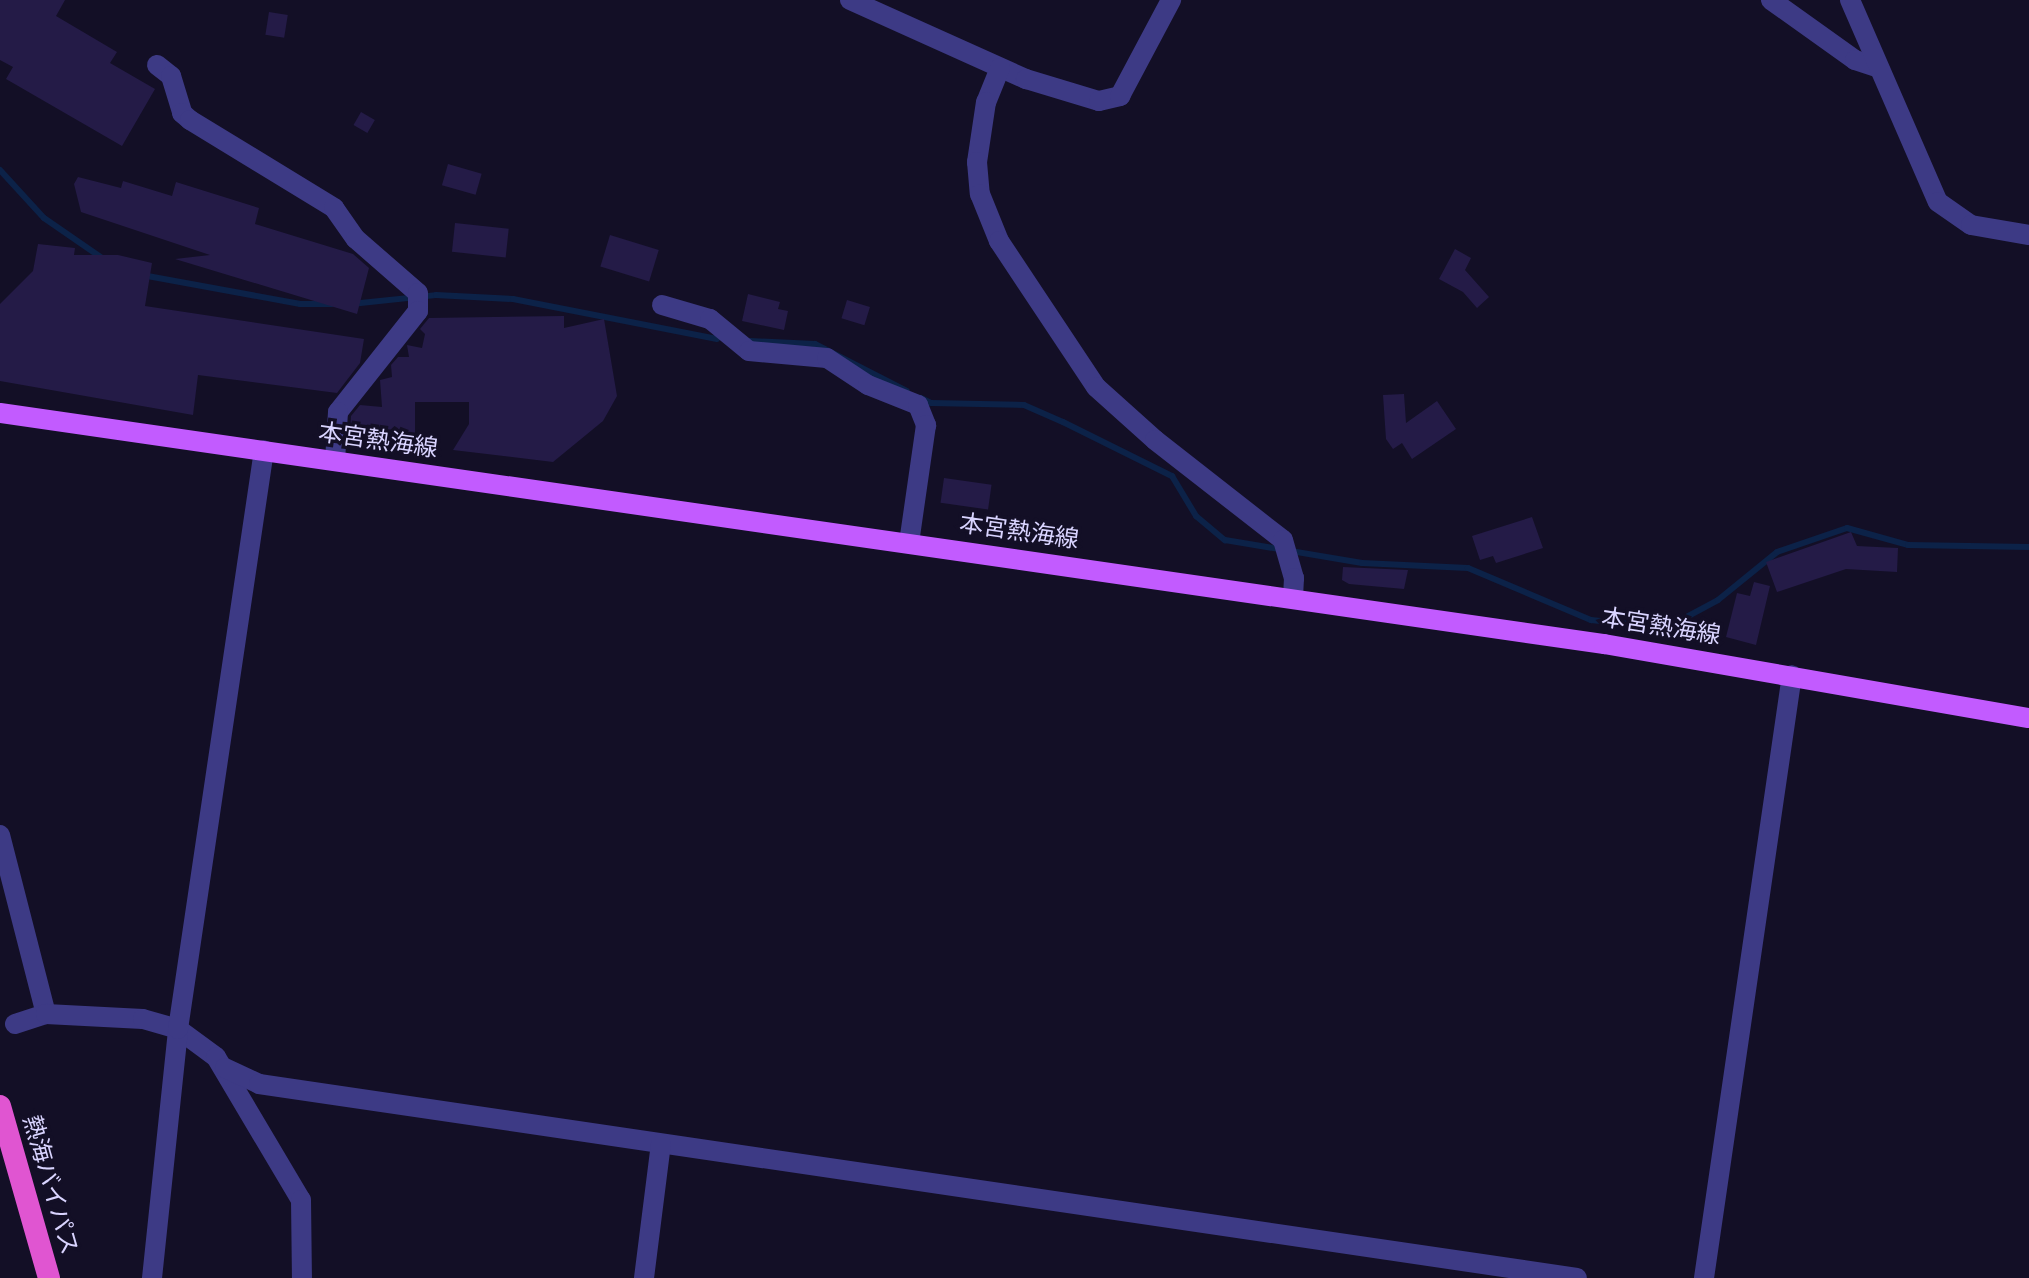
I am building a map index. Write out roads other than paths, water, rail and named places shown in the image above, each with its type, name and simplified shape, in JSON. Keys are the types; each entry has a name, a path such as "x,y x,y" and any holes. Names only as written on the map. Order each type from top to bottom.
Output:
{"highway":[{"name":"熱海バイパス","path":"0,1106 49,1278"}],"main road":[{"name":"本宮熱海線","path":"0,413 1293,598 1792,675 2029,718"}],"street":[{"path":"850,0 1056,91 1111,101 1120,96 1171,0"},
{"path":"1771,0 1855,60 1874,66"},
{"path":"1850,0 1874,66 1944,209 1971,225 2029,235"},
{"path":"157,65 171,76 182,113 190,120 334,208 356,239 418,293 418,311 338,412 335,461"},
{"path":"1000,68 986,102 977,162 980,194 999,241 1096,387 1283,540 1293,598"},
{"path":"662,305 710,319 749,351 827,358 868,385 918,405 926,425 909,543"},
{"path":"152,1278 178,1029 264,450"},
{"path":"1704,1278 1792,675"},
{"path":"0,835 46,1014"},
{"path":"15,1024 46,1014 143,1019 178,1029 225,1068 259,1084 1577,1278"},
{"path":"225,1068 301,1200 302,1278"},
{"path":"644,1278 661,1144"}],"waterway":[{"path":"0,170 44,218 102,258"},
{"path":"142,275 300,304 332,304"},
{"path":"351,304 436,295 513,299 717,339"},
{"path":"750,341 815,344 907,391"},
{"path":"921,398 931,403 1024,405 1063,422 1172,476 1196,516 1225,540 1362,563 1468,568 1591,620 1666,628 1718,600 1777,552 1847,528 1908,545 2029,547"}]}
